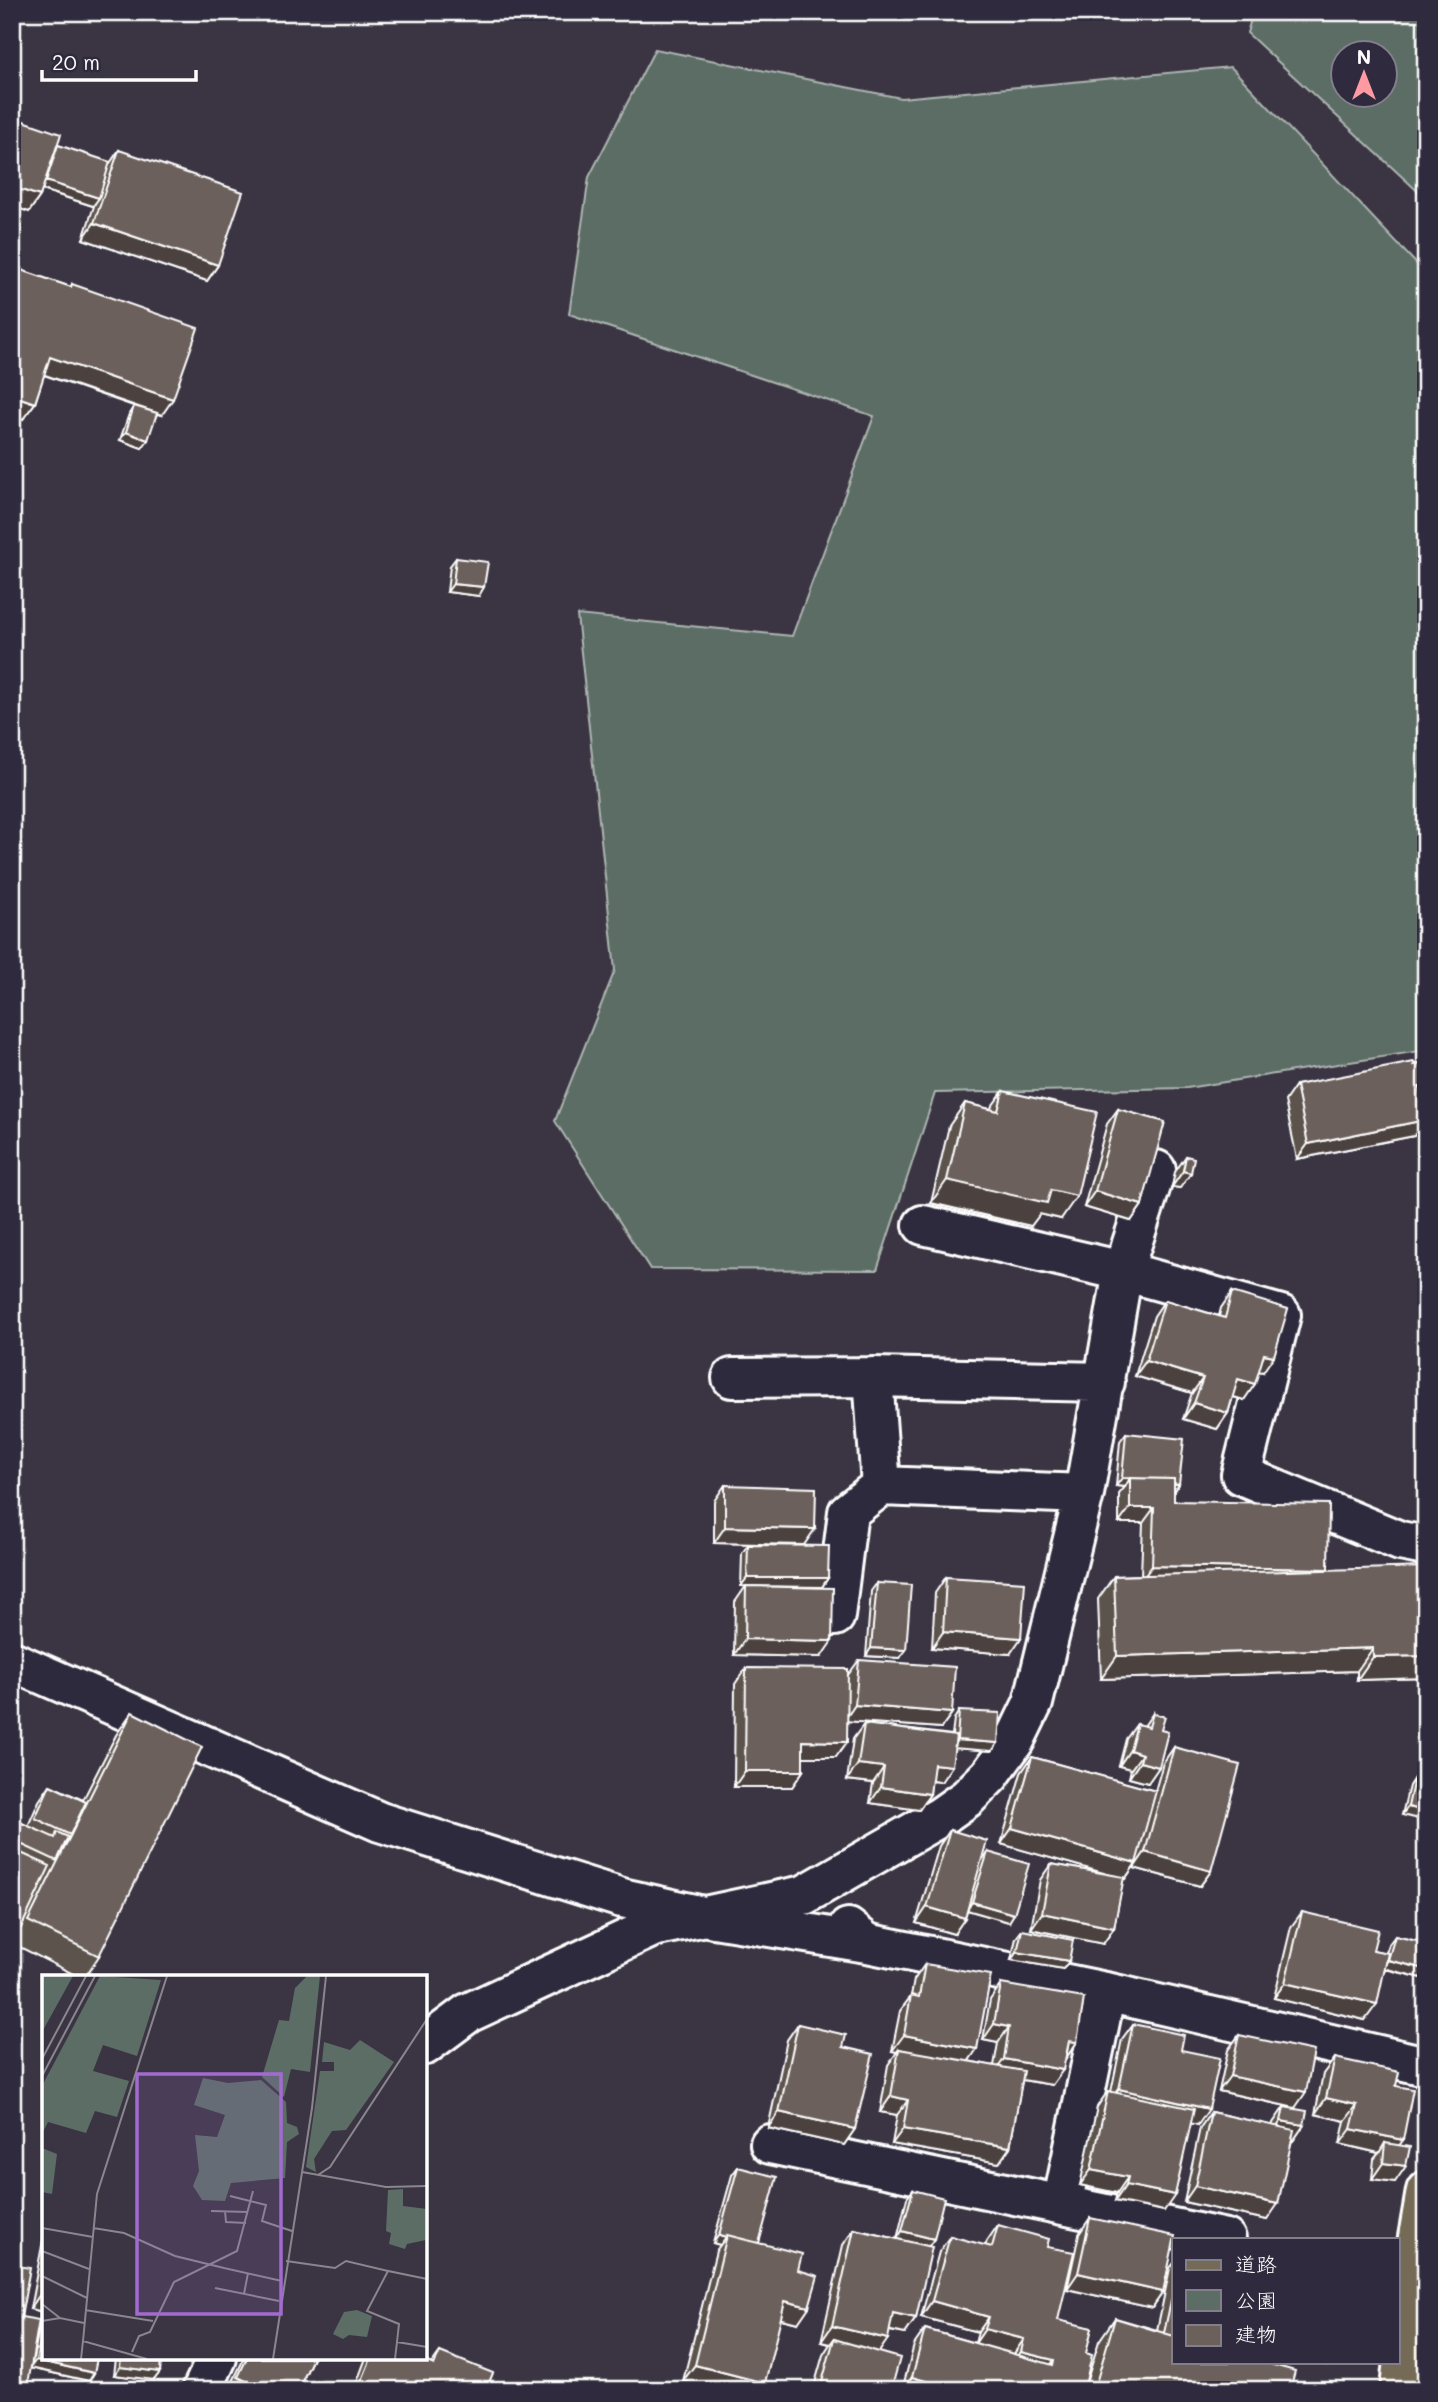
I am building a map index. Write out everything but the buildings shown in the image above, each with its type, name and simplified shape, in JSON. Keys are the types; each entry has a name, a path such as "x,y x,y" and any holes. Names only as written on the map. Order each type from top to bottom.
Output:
{"main road":[{"path":"1400,2390 1404,2276 1426,2191"}],"street":[{"path":"427,2044 468,2013 653,1927 804,1895 949,1811 967,1798 990,1774 1015,1740 1033,1703 1084,1494 1123,1271 1156,1170"},
{"path":"923,1225 1123,1271 1281,1315 1241,1475 1401,1541 1426,1546"},
{"path":"732,1378 873,1377 1105,1382"},
{"path":"873,1377 881,1486"},
{"path":"835,1616 848,1512 881,1486 1084,1494"},
{"path":"12,1661 380,1822 622,1898 708,1917 867,1943 1106,1992 1426,2066"},
{"path":"804,1895 867,1943"},
{"path":"1062,2205 1106,1992"},
{"path":"770,2144 1221,2238"},
{"path":"202,2390 216,2360"}],"green space":[{"path":"1253,12 1426,12 1426,199 1247,33"},
{"path":"655,49 901,98 1231,67 1426,274 1426,1050 1187,1088 935,1093 877,1270 650,1269 555,1121 615,970 577,615 792,636 874,416 569,314 589,177"}]}
